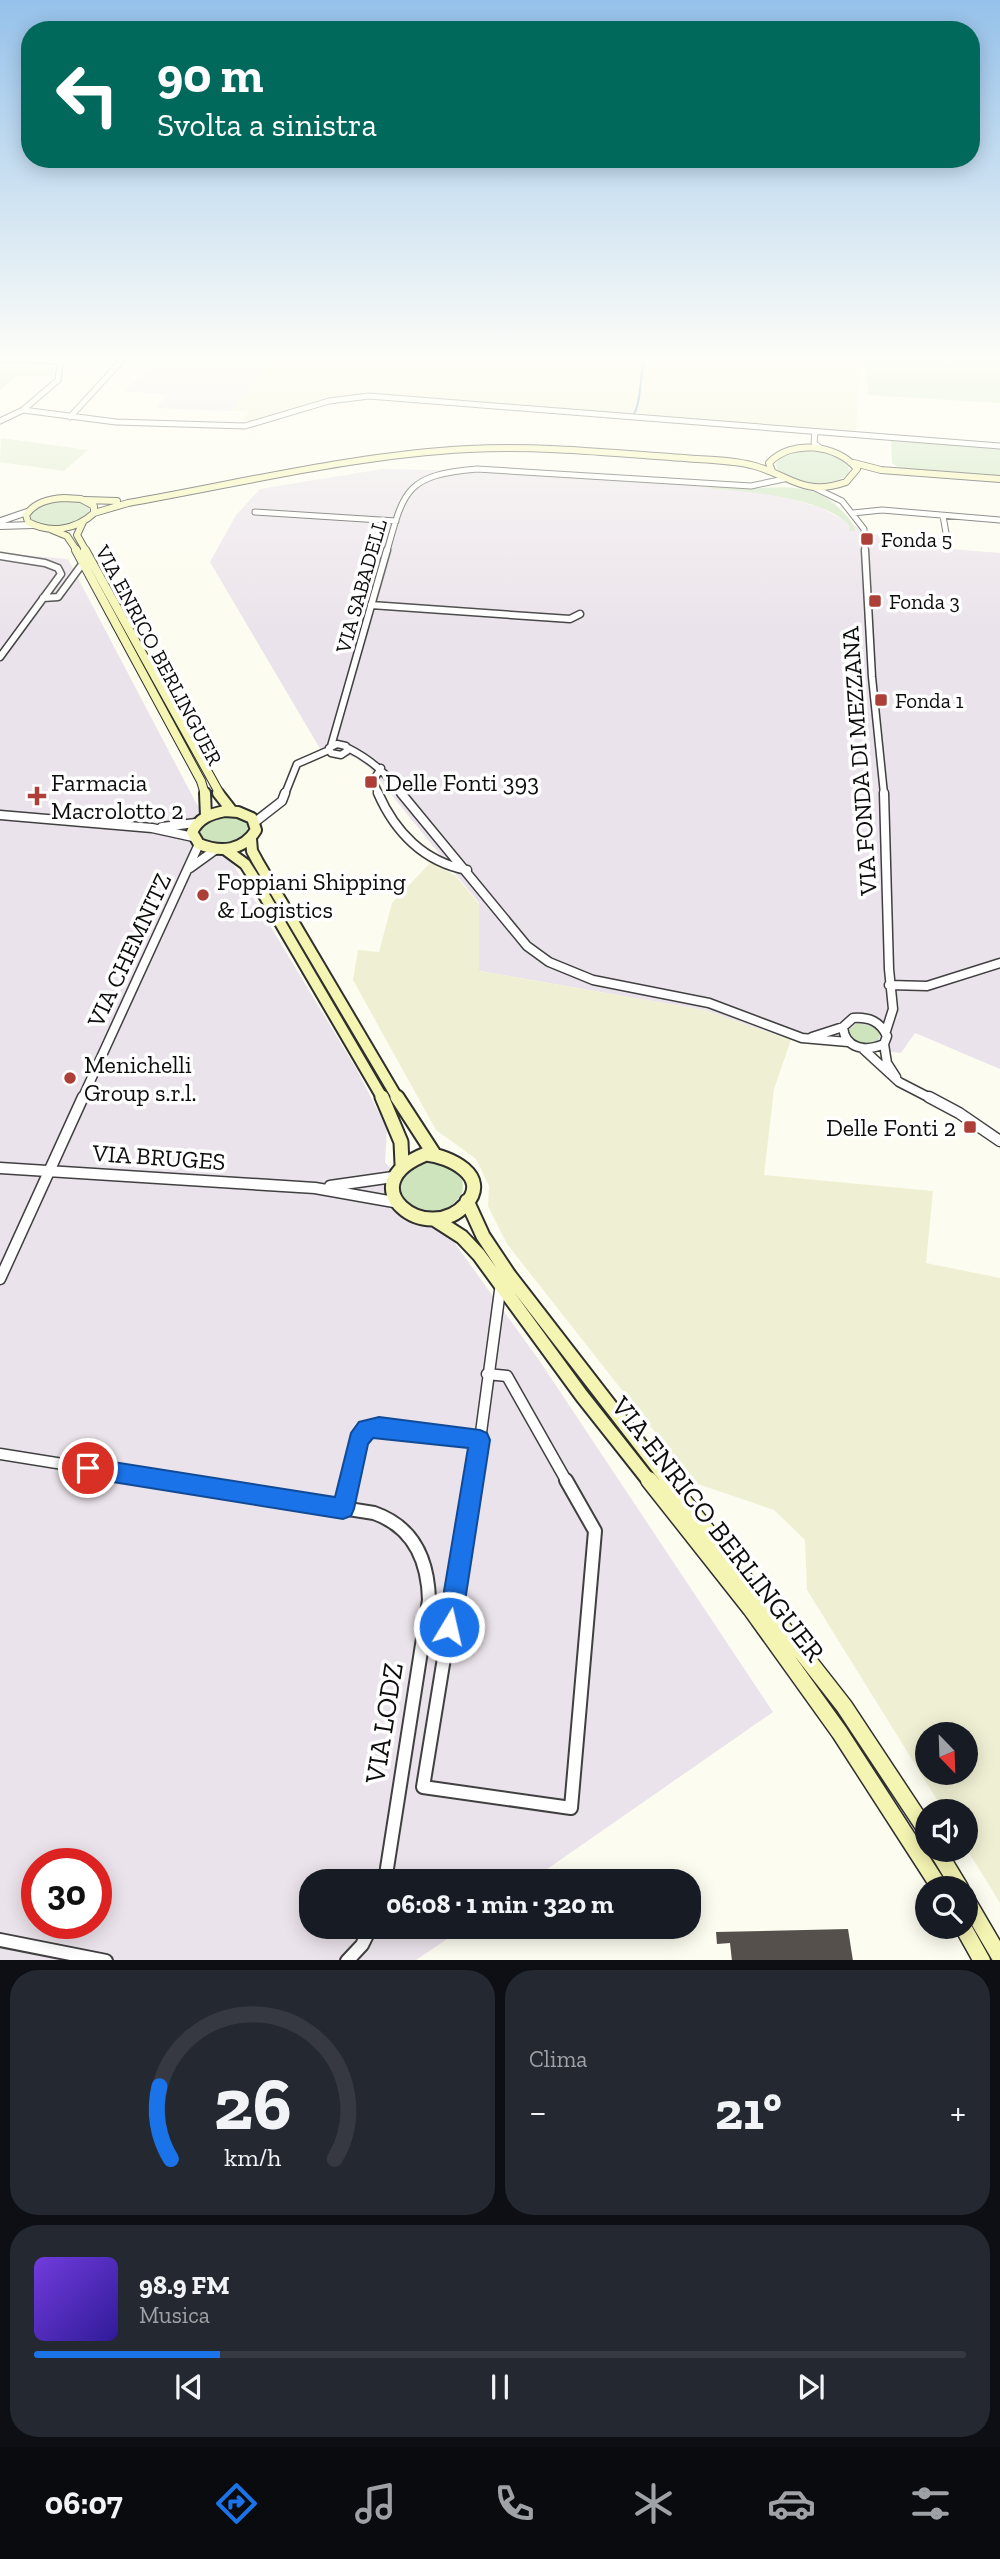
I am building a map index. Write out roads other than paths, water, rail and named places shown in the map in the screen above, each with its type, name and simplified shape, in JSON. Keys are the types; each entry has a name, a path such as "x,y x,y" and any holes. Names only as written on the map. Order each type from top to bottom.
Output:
{"main road":[{"path":"443,448 369,456 114,501 52,499 36,505 27,512 26,519 33,525 50,529 83,522 94,513 128,503 362,462 469,449 601,451 749,464 804,485 824,486 842,483 853,477 879,474 1000,482"},
{"path":"600,448 746,460 772,457 788,450 803,448"},
{"path":"814,448 839,454 854,463 881,470 1000,482"},
{"path":"772,457 769,463 772,471"},
{"path":"853,477 857,469 854,463"},
{"path":"85,500 94,506 94,513"},
{"name":"VIA ENRICO BERLINGUER","path":"83,522 77,535 218,792 232,811"},
{"name":"VIA ENRICO BERLINGUER","path":"50,529 67,536 83,563 201,781 206,796 206,816"},
{"path":"221,850 240,846 251,839 256,830 251,818 232,811 206,816 196,823 196,841 221,850 244,864 254,878 381,1095 401,1142 402,1164"},
{"name":"VIA ENRICO BERLINGUER","path":"251,839 252,851 258,862 416,1130 434,1154 457,1160 469,1172 472,1186 467,1201 476,1225 594,1387 765,1599 856,1723 915,1813"},
{"path":"394,1202 390,1188 393,1177 402,1164 418,1156 434,1154"},
{"path":"434,1219 456,1211 467,1201"},
{"name":"VIA ENRICO BERLINGUER","path":"394,1202 413,1216 434,1219 468,1243 500,1283 582,1396 751,1609 840,1733 932,1876"},
{"path":"978,1936 1000,1957"},
{"path":"974,1939 982,1960"}],"street":[{"name":"VIA SABADELL","path":"331,750 401,501 408,491 429,478 460,470 751,486 784,479"},
{"path":"842,483 842,501"},
{"path":"804,485 829,492 853,513 882,510 1000,520"},
{"path":"0,523 27,512"},
{"path":"255,512 396,521"},
{"name":"VIA FONDA DI MEZZANA","path":"853,513 863,529 872,677 883,767 889,985 893,1009 886,1031"},
{"path":"943,516 948,544"},
{"path":"0,523 33,525"},
{"path":"0,556 32,560 60,570 60,576 0,657"},
{"path":"43,598 58,597 83,563"},
{"path":"371,605 570,619 580,614"},
{"path":"336,735 345,748"},
{"path":"251,818 273,808 283,799 295,766 331,750 345,748 357,752 381,768 527,946 557,967 604,985 677,995 709,1003 805,1038 848,1042 862,1048 874,1049 884,1044"},
{"path":"381,768 373,781 392,820 418,850 449,869 467,870"},
{"path":"0,816 152,828 196,823"},
{"path":"152,828 196,841"},
{"name":"VIA CHEMNITZ","path":"0,1279 172,900 190,868 196,841"},
{"name":"VIA CHEMNITZ","path":"190,868 221,850"},
{"path":"889,985 927,986 1000,963"},
{"path":"805,1038 843,1027 853,1018 872,1019 893,1009"},
{"path":"872,1019 886,1031 884,1044 887,1063 899,1083"},
{"path":"843,1027 844,1037 848,1042"},
{"path":"862,1048 899,1083 959,1112 1000,1140"},
{"name":"VIA BRUGES","path":"0,1168 315,1188 394,1202"},
{"name":"VIA BRUGES","path":"315,1188 393,1177"},
{"path":"487,1374 507,1376 595,1531 571,1808 424,1787 480,1440 487,1374 500,1283"},
{"path":"343,1509 358,1440 367,1429 379,1427 480,1440"},
{"name":"VIA LODZ","path":"0,1454 383,1515 394,1521 416,1544 428,1573 429,1600 386,1869"},
{"path":"348,1960 365,1939"},
{"path":"0,1940 101,1960"}],"place":[{"name":"Fonda 5","path":"867,539"},
{"name":"Fonda 3","path":"875,601"},
{"name":"Fonda 1","path":"881,700"},
{"name":"Delle Fonti 393","path":"371,782"},
{"name":"Farmacia Macrolotto 2","path":"37,796"},
{"name":"Foppiani Shipping & Logistics","path":"203,895"},
{"name":"Menichelli Group s.r.l.","path":"70,1078"},
{"name":"Delle Fonti 2","path":"970,1127"}]}
